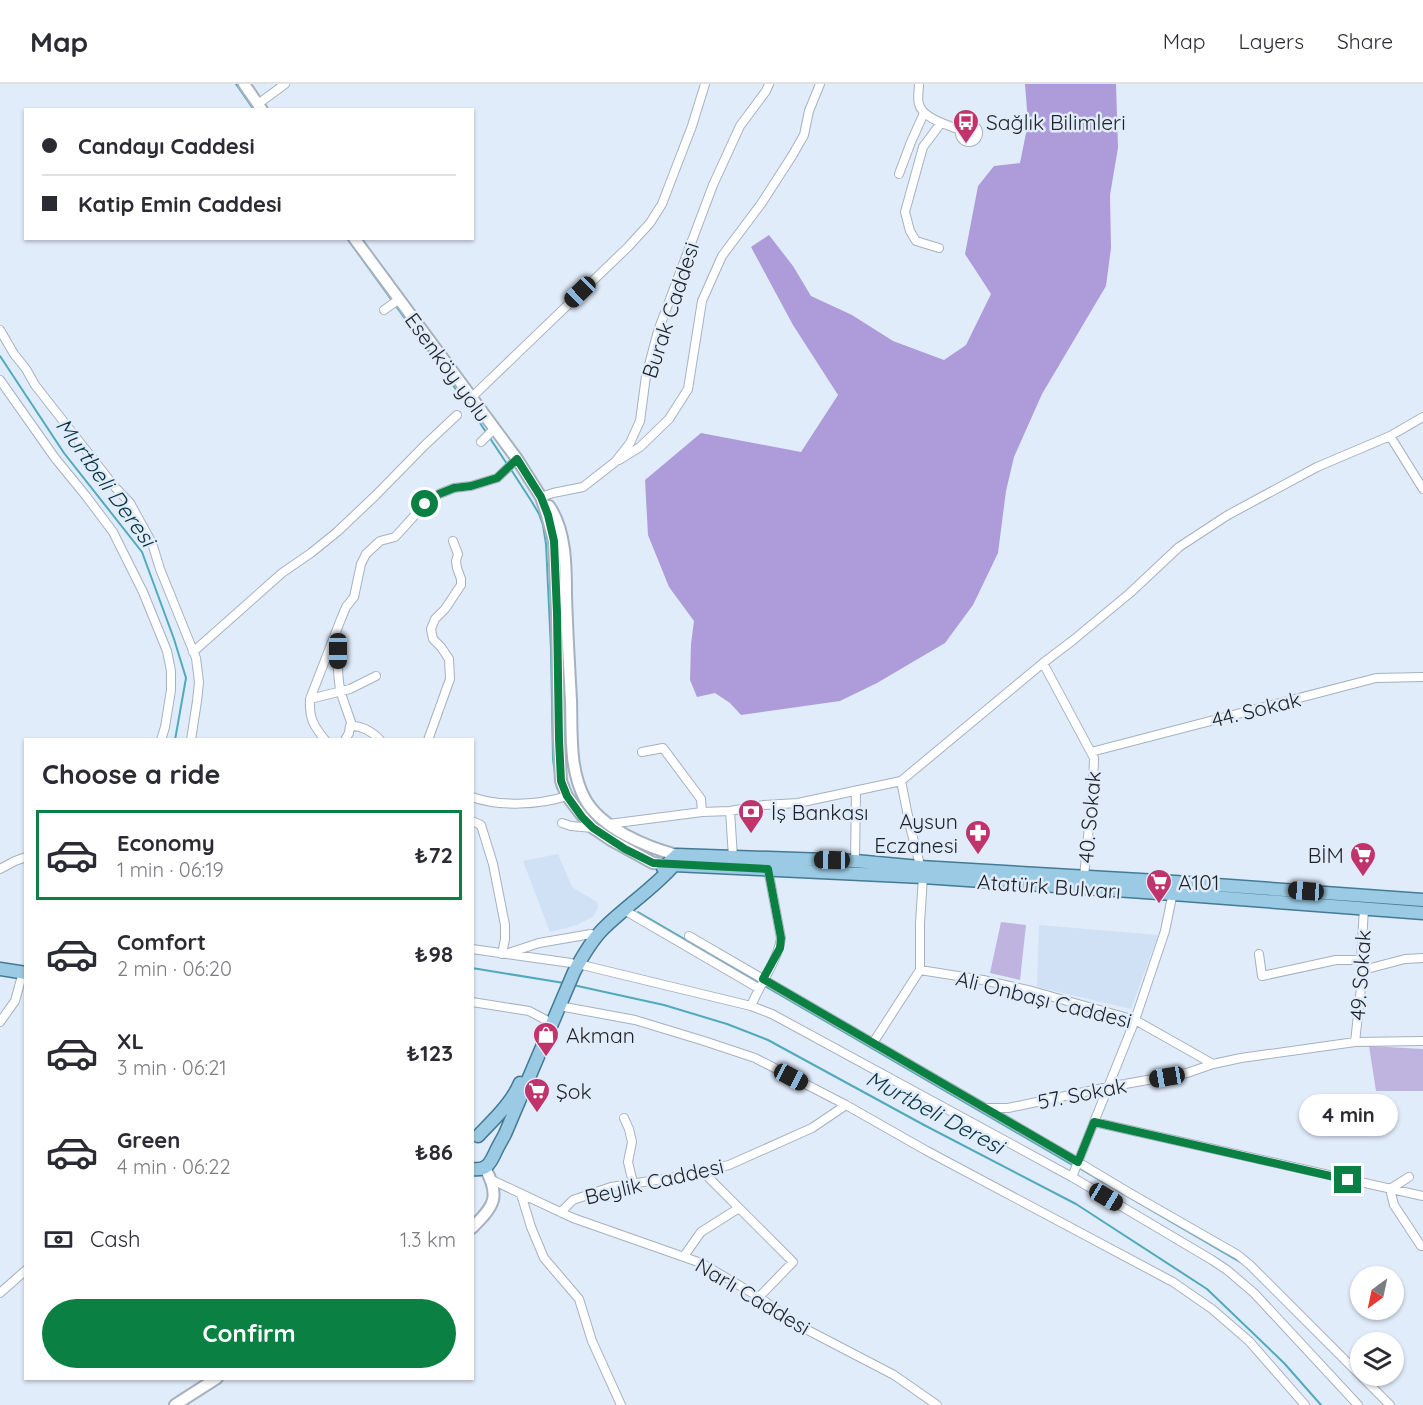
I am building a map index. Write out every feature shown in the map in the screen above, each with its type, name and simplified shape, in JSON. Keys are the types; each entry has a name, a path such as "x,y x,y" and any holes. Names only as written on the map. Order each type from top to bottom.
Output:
{"main road":[{"name":"Atatürk Bulvarı","path":"669,862 733,857 855,861 921,872 1174,888 1423,900"},
{"name":"Atatürk Bulvarı","path":"669,862 768,869 1084,876 1174,888 1423,913"},
{"path":"573,967 602,930 669,862"},
{"path":"479,1168 490,1165 505,1134 583,944 609,915 669,862"},
{"path":"0,961 24,970"},
{"path":"0,969 24,970"},
{"path":"474,1136 499,1114 517,1090 546,1020 556,1006"},
{"path":"474,1136 483,1137 492,1144 494,1154"}],"street":[{"path":"244,84 260,107 285,84"},
{"path":"471,398 650,223 666,194 705,84"},
{"name":"Burak Caddesi","path":"541,497 584,486 615,462 630,443 640,421 646,376 658,331 713,185 740,126 769,84"},
{"path":"615,462 640,447 669,419 688,389 702,300 722,255 761,204 804,135 808,111 820,84"},
{"path":"919,84 918,104 924,113 960,130"},
{"path":"899,174 924,113"},
{"path":"939,248 916,241 910,231 905,212 923,147 941,123"},
{"name":"Esenköy yolu","path":"355,240 392,304 471,398 488,435 541,497"},
{"path":"0,330 35,385 114,486 130,503 152,543 160,569 196,658 199,682 191,738"},
{"path":"0,380 55,459 87,496 113,532 143,592 167,651 171,671 171,690 162,738"},
{"path":"193,652 282,573 337,532 457,415"},
{"path":"609,825 702,812 798,803 901,781 1130,593 1179,547 1228,515 1317,467 1390,436 1423,417"},
{"path":"1390,436 1423,489"},
{"path":"324,738 312,722 309,711 310,699 346,607 354,597 361,564 366,554 380,541 395,537 425,504 439,494 497,478 511,464"},
{"path":"541,497 554,541 561,781 567,796 593,828 639,857 653,863 669,862"},
{"path":"541,497 551,508 558,522 562,542 566,572 566,620 575,770 585,799 609,825 669,862"},
{"path":"429,738 450,679 449,659 433,639 431,629 435,619 445,609 461,585 456,561 458,554 453,541"},
{"path":"335,635 341,691 352,725 346,738"},
{"name":"40. Sokak","path":"1043,663 1094,758 1084,876"},
{"path":"310,699 350,688 375,676"},
{"name":"44. Sokak","path":"1091,752 1376,678 1423,677"},
{"path":"352,725 367,730 377,738"},
{"path":"642,752 663,748 701,799 702,812"},
{"path":"873,1042 920,970 921,872 901,781"},
{"path":"855,861 856,791"},
{"path":"474,798 485,801 520,803 550,801 567,796"},
{"path":"730,811 733,857"},
{"path":"474,821 481,825 493,864 505,925 502,954"},
{"path":"562,823 593,828"},
{"path":"0,869 24,857"},
{"path":"750,1006 780,948 781,938 768,869"},
{"path":"1075,1168 1135,1020 1166,932 1174,888"},
{"name":"49. Sokak","path":"1355,1042 1363,970 1361,960 1364,908"},
{"path":"624,910 873,1042 985,1108 1227,1270 1254,1293 1358,1405"},
{"path":"502,954 539,943 591,934"},
{"path":"689,936 761,983"},
{"path":"474,949 611,974 750,1006 772,1014 1075,1168 1128,1192 1238,1255 1350,1364"},
{"path":"1259,954 1262,976 1336,960 1361,960"},
{"path":"1363,970 1405,959 1423,958"},
{"name":"Ali Onbaşı Caddesi","path":"920,970 1032,991 1135,1020 1213,1064"},
{"path":"0,1022 15,1001 24,973"},
{"path":"474,1002 529,1011 546,1020"},
{"path":"556,1006 635,1020 755,1058 846,1105 927,1151 1173,1282 1212,1309 1249,1341 1305,1405"},
{"path":"1213,1064 1355,1042 1423,1041"},
{"name":"57. Sokak","path":"985,1108 1008,1108 1187,1073 1213,1064"},
{"name":"Beylik Caddesi","path":"562,1213 562,1210 573,1200 611,1187 670,1179 729,1165 812,1128 846,1105"},
{"path":"624,1118 632,1142 628,1162 633,1183"},
{"path":"1094,1122 1423,1196"},
{"path":"474,1226 488,1212 494,1191 492,1180 479,1168"},
{"path":"703,1172 793,1262 759,1297"},
{"path":"1390,1189 1409,1177"},
{"name":"Narlı Caddesi","path":"492,1180 586,1223 684,1256 709,1267 759,1297 796,1324 894,1375 937,1405"},
{"path":"1390,1189 1394,1205 1423,1246"},
{"path":"521,1194 544,1258 579,1299 592,1341 621,1405"},
{"path":"684,1256 701,1232 739,1208"},
{"path":"0,1293 24,1272"},
{"path":"175,1405 214,1380"},
{"path":"1372,1386 1390,1405"}],"shaded area":[{"path":"1025,84 1116,84 1118,148 1110,195 1111,248 1106,286 1042,394 1014,457 1006,491 998,553 973,605 945,643 877,683 840,701 741,715 730,703 715,693 697,697 690,680 694,621 669,587 648,535 645,480 701,433 801,452 838,395 793,325 751,247 769,235 793,266 811,296 852,315 893,341 944,360 966,345 991,294 965,254 978,186 994,166 1020,163 1028,123"},
{"path":"558,854 572,887 597,902 598,907 594,916 577,925 550,932 523,861"},
{"path":"1001,922 1026,925 1020,980 990,973"},
{"path":"1039,925 1158,935 1131,1009 1037,987"},
{"path":"1369,1046 1423,1049 1423,1091 1376,1091"}],"waterway":[{"path":"236,84 253,108"},
{"path":"348,240 507,464"},
{"name":"Murtbeli Deresi","path":"0,356 64,453 142,552 186,678 175,738"},
{"path":"510,468 539,514 546,544 553,759 557,788"},
{"path":"638,912 1074,1166"},
{"name":"Murtbeli Deresi","path":"474,968 564,983"},
{"name":"Murtbeli Deresi","path":"573,985 664,1005 727,1024 768,1040 1076,1204 1207,1289 1284,1363 1321,1405"},
{"path":"1079,1168 1240,1262"}],"place":[{"name":"Sağlık Bilimleri","path":"966,145"},
{"name":"İş Bankası","path":"751,835"},
{"name":"Aysun Eczanesi","path":"978,856"},
{"name":"BİM","path":"1363,878"},
{"name":"A101","path":"1159,905"},
{"name":"Akman","path":"546,1058"},
{"name":"Şok","path":"537,1114"}],"route":[{"path":"425,504 439,494 454,488 471,486 497,478 517,459 541,497 554,541 561,781 567,796 593,828 625,849 653,863 768,869 781,938 780,948 763,979 1078,1162 1094,1122 1348,1180"}]}
